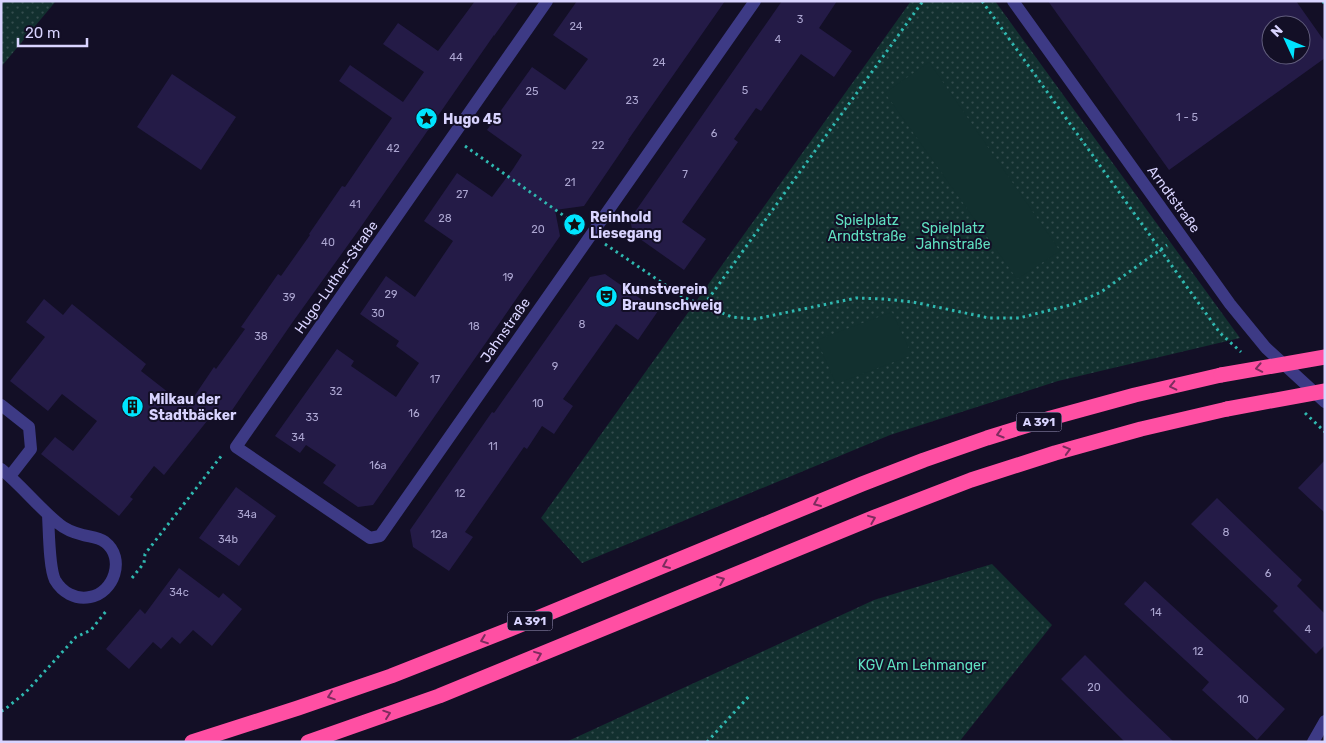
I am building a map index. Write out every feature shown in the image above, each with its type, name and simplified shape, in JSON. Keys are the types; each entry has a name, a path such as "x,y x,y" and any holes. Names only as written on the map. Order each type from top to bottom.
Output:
{"highway":[{"name":"A 391","path":"192,742 391,676 508,630 852,488 987,438 1135,395 1221,375 1325,357"},
{"name":"A 391","path":"308,742 439,696 875,517 971,480 1055,453 1141,429 1228,409 1325,391"}],"street":[{"name":"Hugo-Luther-Straße","path":"236,447 547,1"},
{"name":"Jahnstraße","path":"236,447 370,538 380,536 755,1"},
{"name":"Arndtstraße","path":"1013,1 1230,304 1266,348 1325,402"},
{"path":"1,405 29,427 31,449 6,472 63,528 105,542 112,550 116,570 111,584 100,594 84,598 74,596 63,590 55,579 52,569 48,515"},
{"path":"1313,742 1325,722"}],"path":[{"path":"704,305 923,1"},
{"path":"982,1 1220,333 1247,359"},
{"path":"1323,1 1325,5"},
{"path":"453,137 683,297 732,317 755,319 856,298 913,302 989,318 1019,318 1074,304 1101,292 1180,235"},
{"path":"1303,411 1325,432"},
{"path":"128,584 144,563 146,554 220,456 236,447"},
{"path":"1,711 26,692 76,637 91,630 111,605"},
{"path":"706,742 751,694"}],"green space":[{"path":"1,1 56,1 1,67"},
{"name":"Spielplatz Jahnstraße","path":"911,1 995,1 1240,338 1058,381 890,435 582,563 541,518"},
{"path":"929,62 1060,251 1017,279 885,93"},
{"path":"892,312 912,355 836,384 817,340"},
{"name":"KGV Am Lehmanger","path":"992,564 1052,625 959,742 566,742 874,600"}],"building":[{"path":"475,1 519,1 226,419 215,411 164,475 154,466 130,497 133,499 119,516 41,454 55,437 73,451 97,421 62,394 48,411 10,381 45,337 26,322 44,299 63,315 72,304 146,364 141,371 187,407 214,367 216,369 245,329 241,327 278,274 281,276 342,186 345,187 392,118 339,81 350,65 403,102 424,72 383,44 398,23 438,51"},
{"path":"577,1 725,1 584,206 555,210 560,236 373,505 358,507 323,483 336,465 306,445 300,453 275,436 337,349 354,361 351,366 396,397 419,363 396,346 399,341 360,314 386,276 415,297 453,241 424,221 457,173 492,197 513,169 522,155 487,130 532,67 565,90 588,59 553,35"},
{"path":"782,1 837,1 819,28 852,51 834,77 801,54 761,111 756,108 734,139 738,142 682,222 706,239 684,270 633,234 630,219"},
{"path":"1048,1 1296,1 1306,15 1261,15 1261,65 1311,65 1311,22 1325,42 1325,58 1169,170"},
{"path":"172,74 236,117 201,170 137,127"},
{"path":"605,274 658,311 638,340 616,324 563,399 573,406 554,434 542,426 527,449 524,447 465,532 473,537 449,571 413,547 410,530 492,412 494,413 590,277"},
{"path":"1325,460 1325,513 1298,488"},
{"path":"236,487 276,516 239,566 199,538"},
{"path":"1217,498 1302,580 1297,586 1325,614 1325,645 1316,654 1273,611 1278,606 1191,524"},
{"path":"179,568 219,598 223,593 242,609 212,646 193,630 180,644 172,637 161,649 153,642 129,669 106,649 140,609 145,614"},
{"path":"1145,581 1285,709 1257,740 1202,690 1209,682 1124,604"},
{"path":"1085,655 1174,742 1125,742 1061,679"}],"place":[{"name":"Hugo 45","path":"427,119"},
{"name":"Reinhold Liesegang","path":"574,225"},
{"name":"Kunstverein Braunschweig","path":"606,297"},
{"name":"Milkau der Stadtbäcker","path":"133,407"}],"park label":[{"name":"Spielplatz Arndtstraße","path":"867,228"}]}
